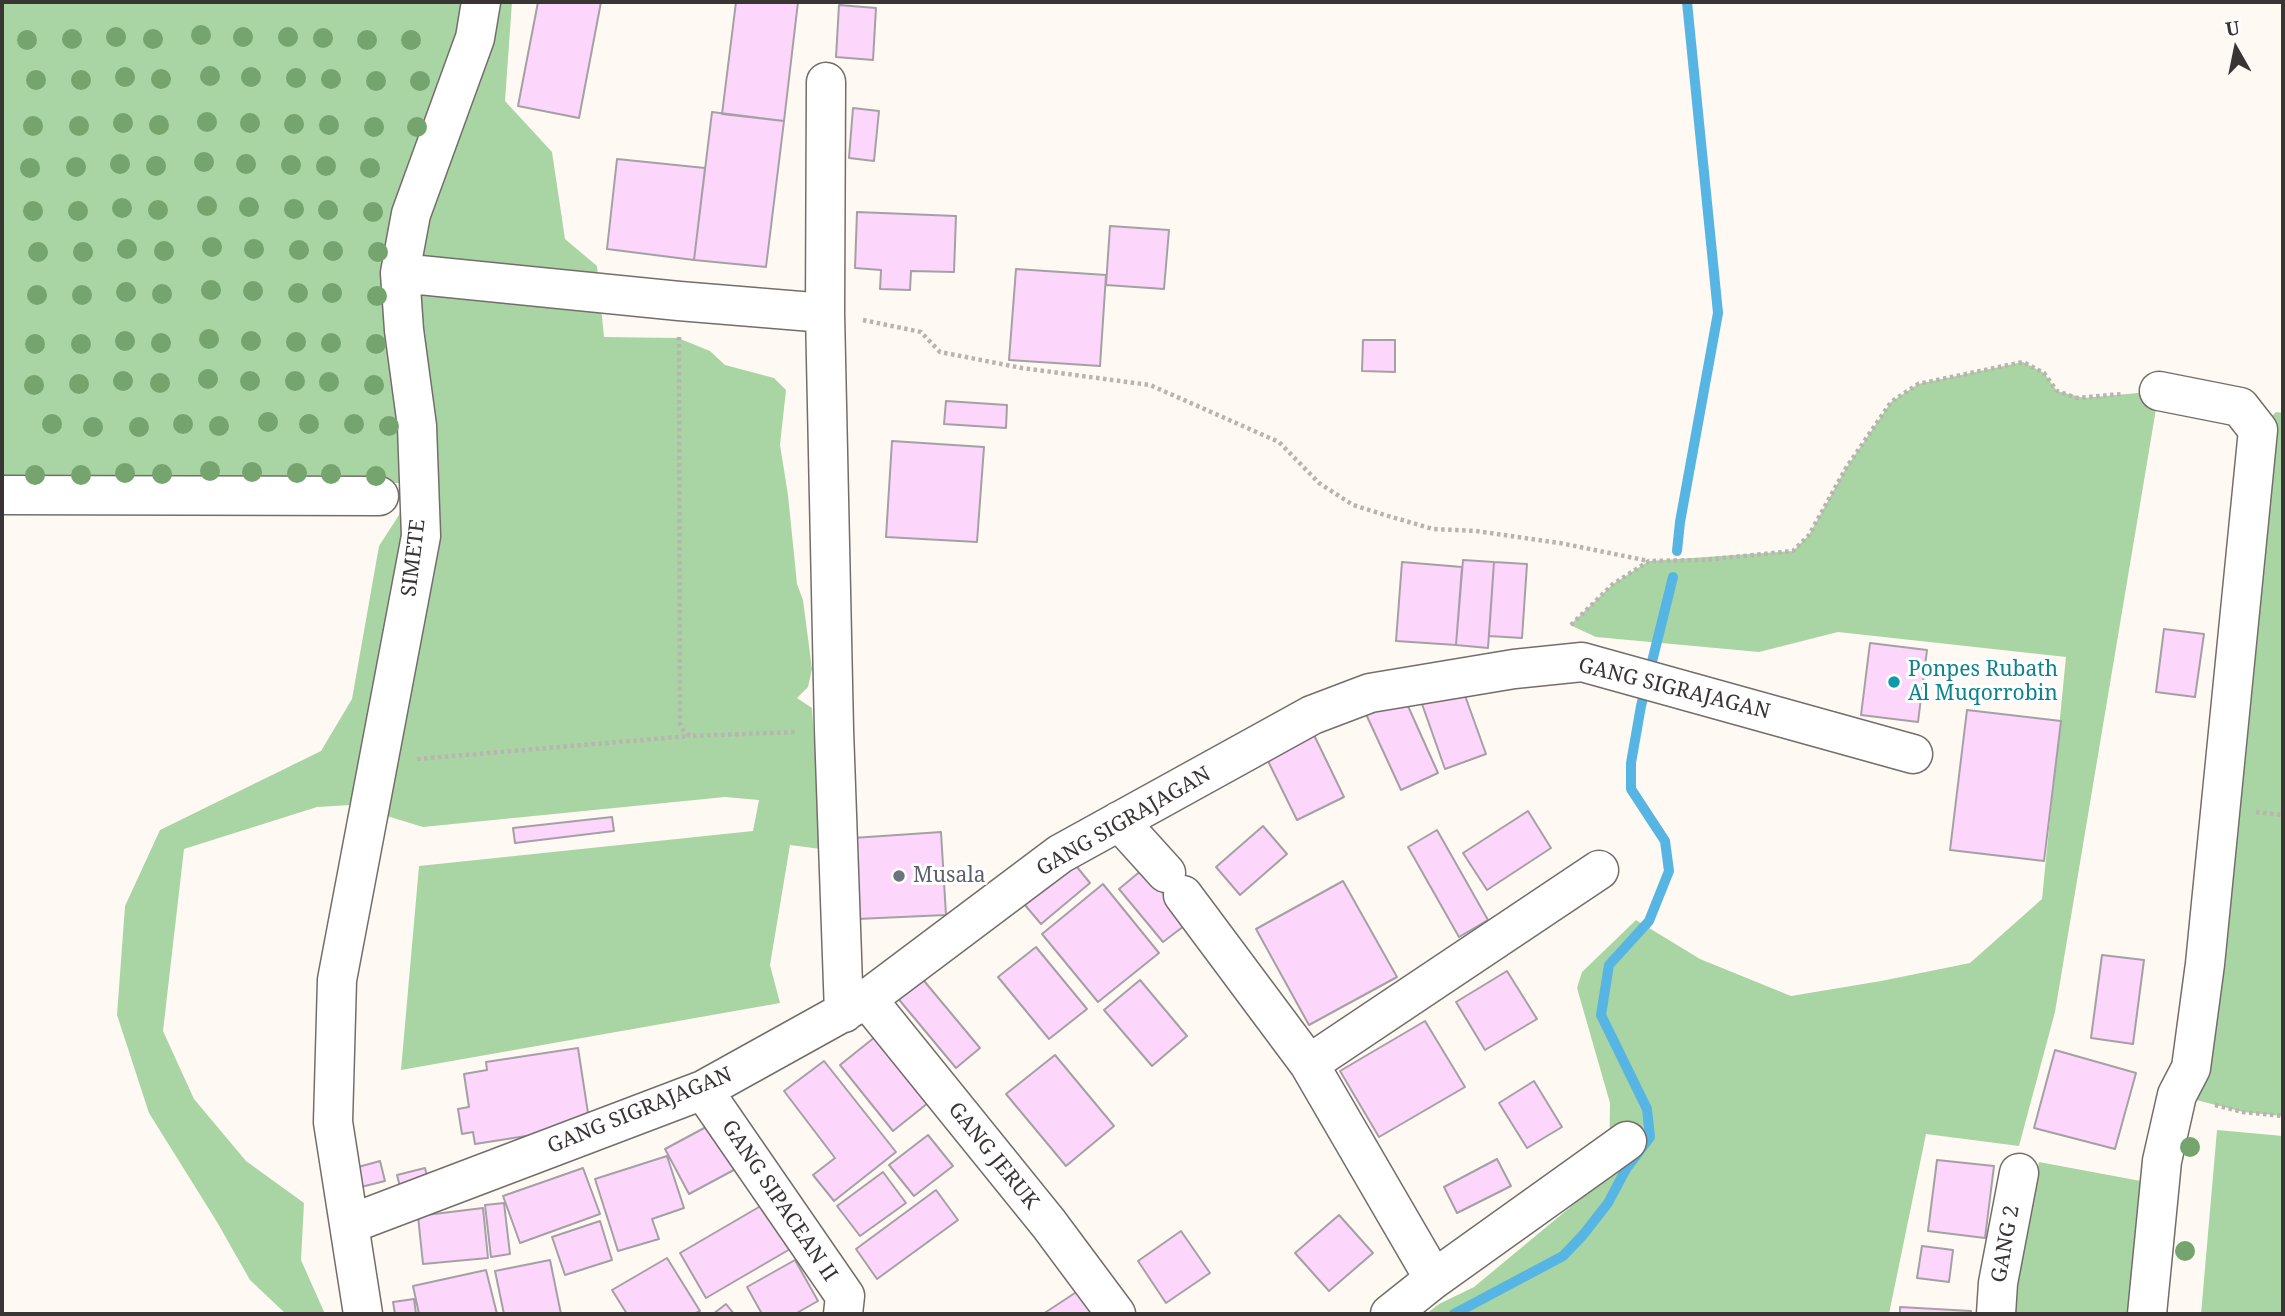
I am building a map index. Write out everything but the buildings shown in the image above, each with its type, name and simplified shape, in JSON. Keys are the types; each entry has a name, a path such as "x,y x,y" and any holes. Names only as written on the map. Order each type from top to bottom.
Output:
{"street":[{"name":"SIMETE","path":"363,1314 333,1122 337,980 421,536 417,426 404,330 400,273 411,214 475,38 481,2"},
{"path":"826,82 825,313 834,730 855,1006"},
{"path":"400,273 680,302 825,313"},
{"path":"2147,1314 2162,1161 2177,1095 2191,1068 2205,964 2258,430 2240,407 2159,391"},
{"path":"2,495 379,496"},
{"name":"GANG SIGRAJAGAN","path":"350,1224 703,1090 855,1006 1060,854 1312,715 1370,693 1514,669 1582,662 1913,754"},
{"path":"1119,821 1174,884 1309,1064 1434,1279"},
{"path":"1309,1064 1599,870"},
{"name":"GANG JERUK","path":"855,1006 1049,1224 1116,1314"},
{"name":"GANG SIPACEAN II","path":"703,1090 845,1296 843,1314"},
{"path":"1390,1314 1434,1279 1627,1141"},
{"name":"GANG 2","path":"1996,1314 1998,1283 2019,1173"}],"path":[{"path":"680,302 680,724 682,730 690,736"},
{"path":"825,313 921,332 940,352 1022,368 1150,385 1279,442 1319,482 1353,505 1385,515 1433,529 1476,531 1595,548 1650,561 1703,560 1793,551 1810,535 1846,468 1891,402 1918,384 2024,362 2044,373 2057,391 2077,398 2159,391"},
{"path":"1570,625 1613,584 1650,561"},
{"path":"378,763 690,736 834,730"},
{"path":"2177,1095 2243,1112 2283,1116"}],"green space":[{"path":"2,2 512,2 505,101 552,152 565,239 597,266 604,337 678,338 710,351 725,365 774,378 786,390 780,445 797,584 803,600 812,669 808,687 797,698 812,708 821,849 790,845 770,965 780,1003 401,1070 419,866 753,831 759,800 725,797 423,827 351,805 317,807 184,849 163,1031 194,1099 246,1161 304,1203 301,1260 325,1314 286,1314 250,1280 149,1113 117,1015 125,906 160,830 321,751 352,699 379,546 399,515 408,483 2,482"},
{"path":"2023,362 2044,373 2057,391 2084,398 2159,391 2055,1012 2019,1146 1926,1134 1889,1314 1426,1314 1439,1304 1474,1287 1609,1175 1610,1103 1577,988 1582,972 1636,920 1700,959 1791,996 1970,963 2042,899 2066,657 1838,632 1759,652 1596,637 1570,625 1613,584 1649,561 1793,551 1809,535 1846,468 1891,402 1918,384"},
{"path":"2276,412 2283,413 2283,1116 2243,1112 2177,1095 2258,430"},
{"path":"2217,1130 2283,1136 2283,1314 2201,1314"},
{"path":"2039,1162 2146,1182 2133,1314 2009,1314"}],"waterway":[{"path":"1677,551 1718,313 1687,2"},
{"path":"1454,1314 1563,1256 1608,1203 1626,1169 1650,1137 1647,1109 1601,1015 1609,965 1649,921 1669,871 1665,841 1631,789 1631,763 1641,706 1673,577"}],"place":[{"name":"Ponpes Rubath Al Muqorrobin","path":"1894,682"},
{"name":"Musala","path":"899,876"}]}
